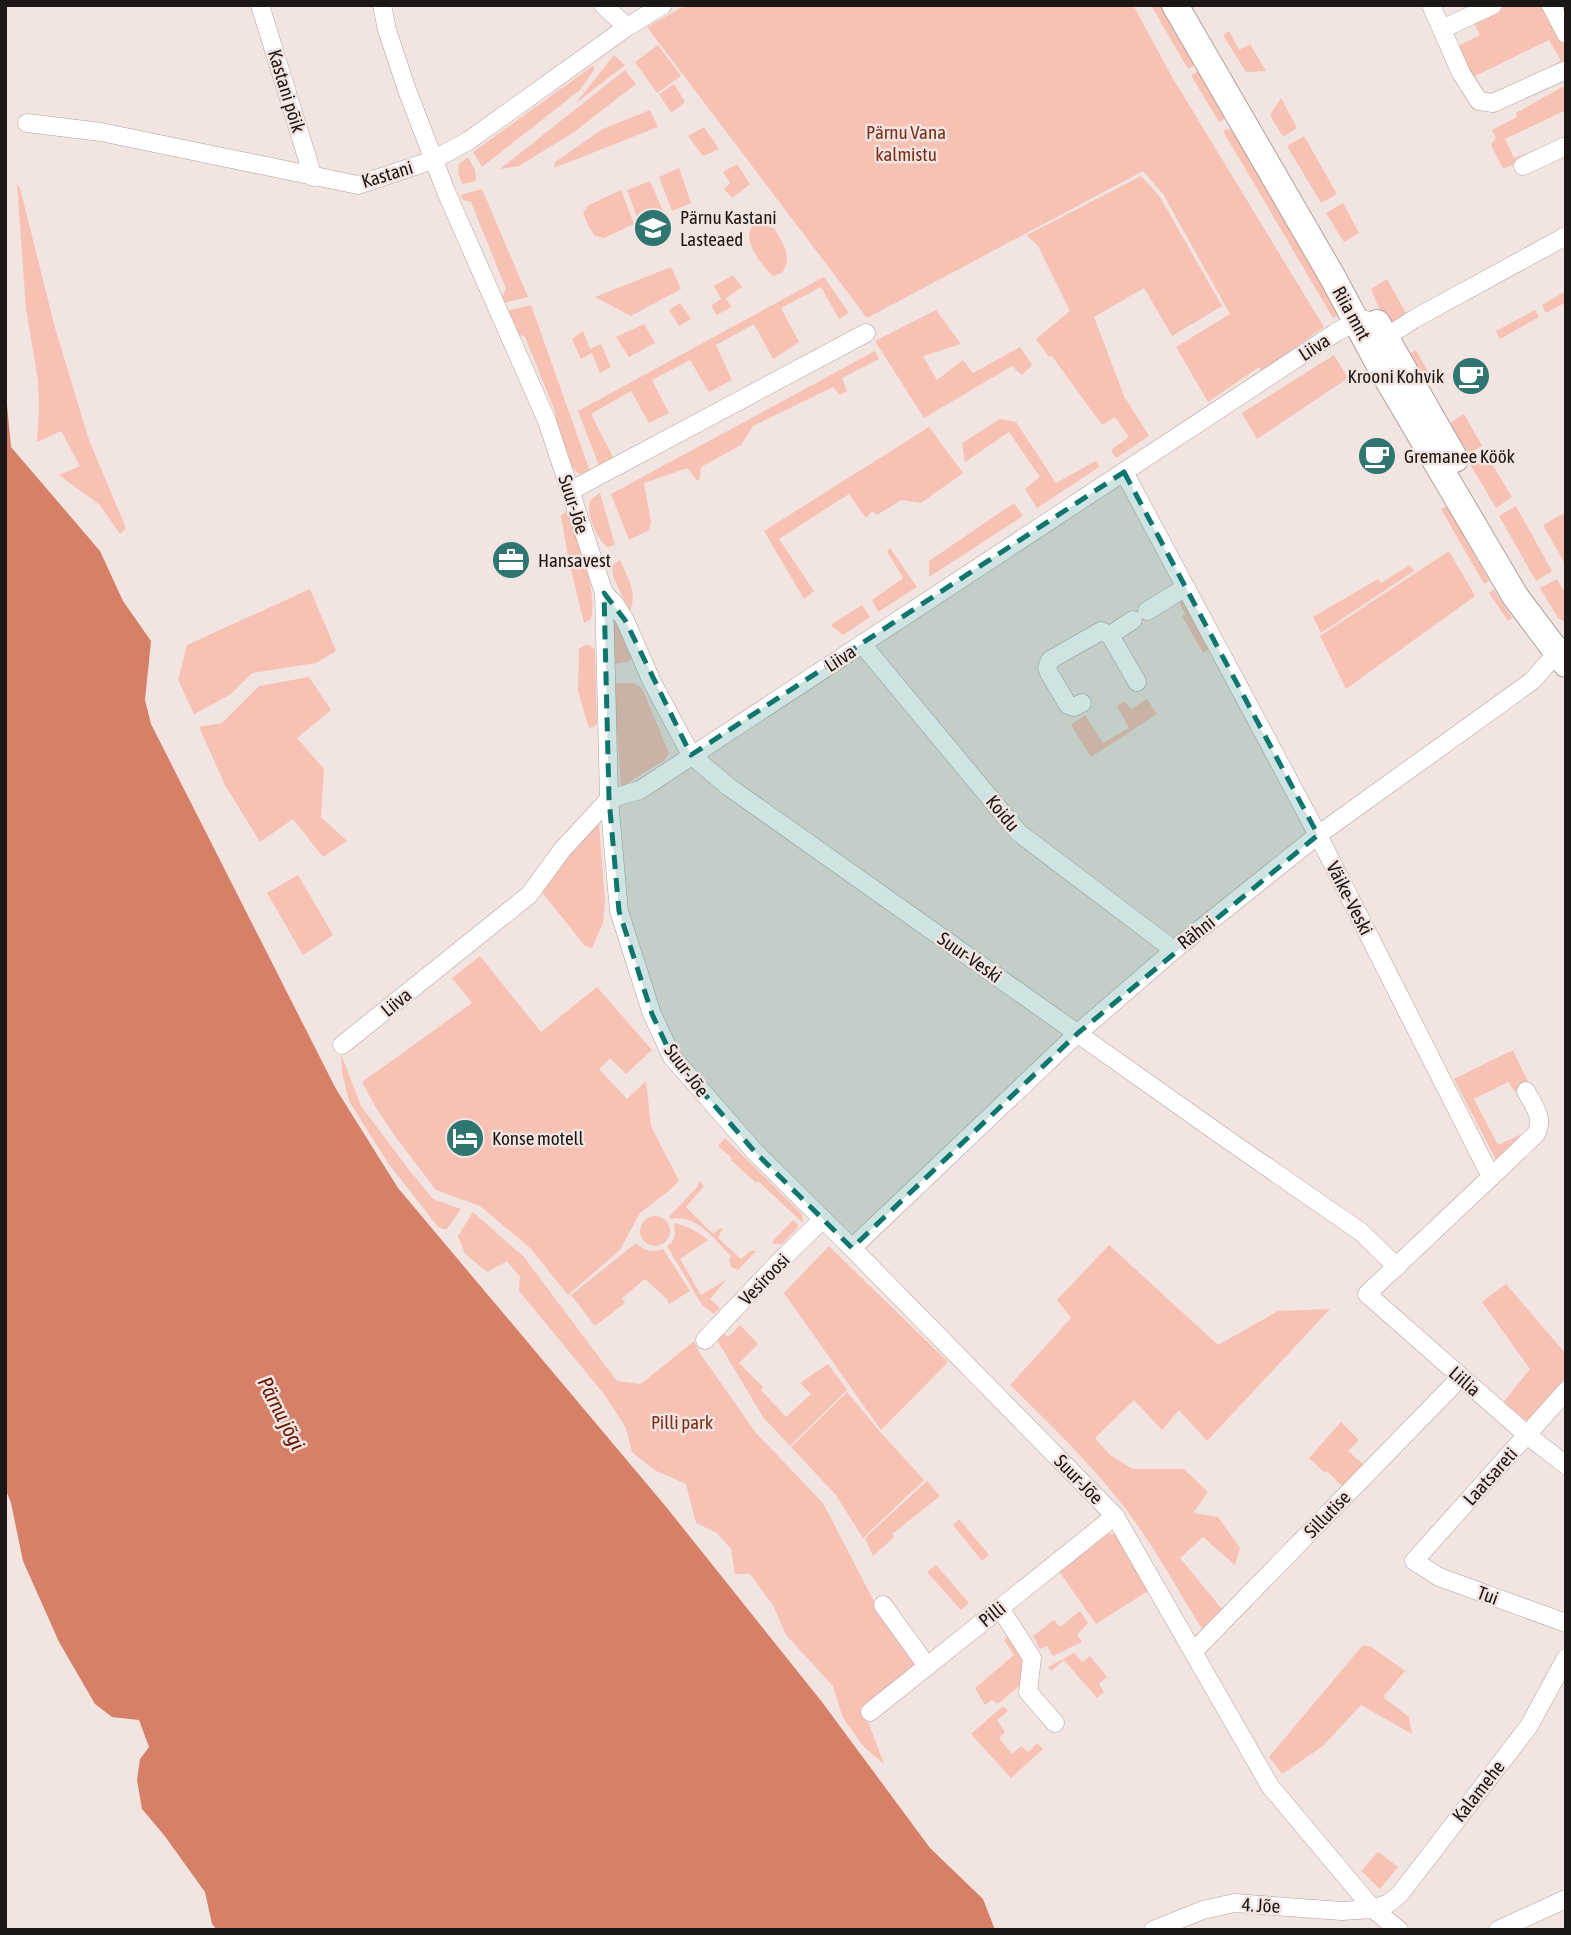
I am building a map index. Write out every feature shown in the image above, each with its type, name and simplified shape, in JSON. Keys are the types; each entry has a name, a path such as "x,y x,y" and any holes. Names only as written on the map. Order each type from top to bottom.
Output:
{"main road":[{"name":"Riia mnt","path":"1175,5 1535,599 1563,655"},
{"name":"Riia mnt","path":"1196,5 1372,331"}],"street":[{"name":"Kastani põik","path":"260,5 313,177"},
{"name":"Suur-Jõe","path":"382,5 387,30 433,160 547,421 604,593 609,799 619,911 652,1014 672,1057 756,1153 1115,1516 1270,1786 1373,1909 1399,1930"},
{"name":"Kastani","path":"27,123 101,132 358,186 433,160 468,141 663,5"},
{"path":"1431,5 1461,73 1479,101 1493,103 1566,70"},
{"path":"1442,29 1493,5"},
{"path":"1551,5 1566,34"},
{"path":"605,6 628,27"},
{"path":"1523,166 1566,146"},
{"name":"Liiva","path":"342,1045 529,895 562,849 609,799 640,790 1335,333 1372,331 1414,318 1566,236"},
{"path":"570,491 866,333"},
{"name":"Väike-Veski","path":"1124,472 1318,835 1491,1177"},
{"path":"1110,635 1186,587"},
{"name":"Suur-Veski","path":"604,593 615,604 625,621 652,682 691,755 729,787 1361,1232 1397,1267"},
{"path":"1082,703 1074,707 1068,705 1047,668 1050,660 1101,631 1110,635 1137,682"},
{"name":"Koidu","path":"862,644 1019,833 1174,950"},
{"name":"Rähni","path":"852,1248 1078,1033 1174,950 1318,835 1532,681 1563,655"},
{"path":"1397,1267 1536,1134 1540,1119 1526,1091"},
{"name":"Vesiroosi","path":"705,1340 823,1219"},
{"name":"Liilia","path":"1397,1267 1367,1294 1527,1435 1566,1465"},
{"name":"Sillutise","path":"1194,1651 1461,1377"},
{"name":"Laatsareti","path":"1414,1561 1566,1391"},
{"name":"Pilli","path":"870,1712 1115,1516"},
{"name":"Tui","path":"1414,1561 1439,1577 1566,1623"},
{"path":"883,1605 927,1666"},
{"path":"1000,1608 1032,1658 1028,1692 1055,1723"},
{"name":"Kalamehe","path":"1373,1909 1388,1903 1399,1894 1529,1726 1566,1658"},
{"path":"1498,1930 1566,1899"},
{"name":"4. Jõe","path":"1153,1930 1203,1910 1234,1903 1342,1911 1373,1909"}],"highlighted area":[{"path":"1124,472 1318,835 1078,1033 852,1248 756,1153 672,1057 652,1014 619,911 609,799 604,593 625,620 691,755"}],"green space":[{"name":"Pärnu Vana kalmistu","path":"686,5 1133,5 1172,77 1324,327 1262,371 1259,367 1208,402 1176,347 1230,314 1163,194 1143,171 867,318 647,27"},
{"path":"1151,5 1161,5 1195,65 1188,69"},
{"path":"1508,5 1544,5 1566,49 1566,64 1545,73 1544,70 1561,61 1549,40 1475,76 1484,96 1499,90 1500,93 1489,99 1478,95 1454,48 1480,35 1473,22"},
{"path":"1229,31 1239,50 1250,44 1266,71 1246,72 1223,35"},
{"path":"658,45 681,76 657,93 635,62"},
{"path":"614,55 625,65 576,103"},
{"path":"594,65 594,70 580,90 482,167 473,152"},
{"path":"625,70 636,84 574,132 519,166 500,169"},
{"path":"1199,71 1225,114 1219,122 1191,75"},
{"path":"674,84 685,102 671,113 659,94"},
{"path":"1566,85 1566,110 1505,139 1514,158 1527,153 1529,157 1503,169 1491,145 1496,138 1492,130"},
{"path":"1281,98 1297,128 1283,137 1270,115"},
{"path":"650,110 658,127 554,168 555,162 603,129"},
{"path":"704,127 719,149 703,156 688,136"},
{"path":"1232,130 1334,304 1337,316 1333,318 1223,131"},
{"path":"1304,136 1337,194 1321,203 1287,146"},
{"path":"468,157 475,170 476,181 462,184 458,172 459,164"},
{"path":"737,164 750,184 732,198 724,189 730,183 723,172"},
{"path":"679,168 691,203 672,211 659,177"},
{"path":"1141,176 1160,197 1222,306 1172,336 1144,288 1094,317 1124,396 1149,436 1116,458 1111,450 1129,437 1115,417 1102,425 1052,356 1049,357 1036,339 1070,311 1038,246 1027,235"},
{"path":"650,181 664,213 639,223 627,190"},
{"path":"17,184 55,328 89,440 126,528 120,534 100,505 59,475 80,466 61,431 37,442 38,381 26,309"},
{"path":"482,189 528,297 504,303 501,298 506,289 471,202 463,200 460,195"},
{"path":"621,190 634,224 604,238 595,236 583,213 589,205"},
{"path":"1343,203 1359,233 1344,242 1326,213"},
{"path":"761,222 775,229 786,250 787,263 782,273 773,276 758,258 750,242 752,225"},
{"path":"671,267 681,289 631,316 595,297"},
{"path":"733,275 742,287 726,298 731,307 717,315 711,306 721,299 714,286"},
{"path":"824,277 849,313 839,319 821,287 781,308 799,342 773,359 754,324 716,345 732,380 709,392 690,360 652,380 669,413 649,423 631,391 591,414 616,463 601,471 578,411"},
{"path":"1387,279 1408,317 1399,322 1391,322 1383,315 1371,289"},
{"path":"1566,291 1566,302 1546,313 1542,305"},
{"path":"680,303 691,319 679,326 669,310"},
{"path":"531,305 591,474 580,474 567,459 551,422 556,414 525,337 514,332 507,311"},
{"path":"936,310 961,344 923,356 937,380 963,360 973,373 1020,347 1032,365 1022,375 1012,366 924,418 875,341"},
{"path":"1535,310 1539,317 1500,339 1496,331"},
{"path":"644,324 655,343 629,357 616,337"},
{"path":"583,331 590,349 601,344 611,367 600,373 592,353 581,359 572,339"},
{"path":"1416,350 1433,381 1425,386 1406,356"},
{"path":"875,351 879,359 842,378 847,391 840,395 833,387 753,426 741,445 701,467 697,481 687,468 644,483 651,522 649,530 629,540 611,494"},
{"path":"1334,355 1348,378 1257,439 1242,413"},
{"path":"1464,414 1482,446 1465,456 1447,425"},
{"path":"1000,419 1016,422 1056,483 1096,461 1099,467 1037,508 1025,489 1040,477 1009,432 965,462 962,443"},
{"path":"929,427 963,473 921,503 901,500 877,515 872,511 866,518 849,494 779,539 814,591 804,599 764,531"},
{"path":"1486,454 1512,497 1496,508 1470,464"},
{"path":"600,493 615,545 608,547 596,533 589,511 591,500"},
{"path":"1014,503 1023,516 929,577 929,561"},
{"path":"1447,506 1489,581 1484,584 1441,509"},
{"path":"1516,506 1552,571 1536,581 1499,516"},
{"path":"569,510 592,594 591,619 584,623 561,515"},
{"path":"1566,512 1566,564 1565,564 1543,525"},
{"path":"890,548 917,587 878,612 872,600 903,578 887,551"},
{"path":"1449,551 1475,596 1346,689 1320,636"},
{"path":"620,560 632,592 629,612 613,576 612,565"},
{"path":"1410,565 1414,571 1321,633 1313,617 1378,579 1381,583"},
{"path":"1557,579 1566,595 1566,623 1558,618 1540,588"},
{"path":"310,589 336,651 316,663 252,673 230,695 194,714 178,680 187,645"},
{"path":"1494,590 1512,618 1508,621 1489,593"},
{"path":"1183,601 1208,650 1203,653 1182,616 1185,614 1179,602"},
{"path":"862,605 870,617 843,635 831,625"},
{"path":"612,613 631,658 628,662 614,664"},
{"path":"590,645 595,650 597,724 589,728 578,691 579,649"},
{"path":"309,677 331,710 297,738 324,769 321,817 347,841 323,857 293,819 260,842 225,785 199,727 222,723 259,686"},
{"path":"614,683 634,683 642,688 669,753 666,759 621,787"},
{"path":"1147,699 1157,714 1091,757 1071,725 1085,715 1103,743 1129,728 1117,706 1124,701 1131,709"},
{"path":"599,824 605,901 603,923 592,948 585,946 541,891 582,835"},
{"path":"298,875 333,935 303,955 267,893"},
{"path":"480,956 541,1032 597,987 652,1050 626,1074 610,1058 599,1069 627,1099 646,1081 651,1126 679,1181 640,1213 620,1250 568,1295 530,1248 480,1206 436,1190 395,1136 362,1082 472,1003 452,978"},
{"path":"1513,1050 1529,1084 1515,1092 1508,1082 1474,1099 1498,1145 1530,1130 1519,1144 1496,1160 1454,1079"},
{"path":"341,1054 361,1106 410,1171 433,1199 461,1209 446,1230 438,1227 388,1163 349,1101"},
{"path":"725,1138 802,1214 803,1223 718,1146"},
{"path":"699,1181 704,1186 686,1207 713,1234 723,1228 718,1238 741,1259 750,1251 756,1251 738,1270 731,1267 731,1256 704,1229 689,1220 669,1217 698,1186"},
{"name":"Pilli park","path":"473,1212 524,1257 617,1381 641,1384 694,1341 756,1433 823,1503 879,1611 916,1664 863,1708 884,1764 864,1747 843,1718 833,1686 786,1635 774,1607 750,1574 735,1574 731,1549 717,1533 696,1523 686,1484 654,1470 632,1452 626,1428 604,1394 519,1291 520,1277 507,1261 487,1272 465,1254 458,1236"},
{"path":"655,1216 666,1220 670,1231 666,1242 655,1246 644,1242 640,1231 644,1220"},
{"path":"793,1220 798,1224 797,1228 782,1244 774,1244 772,1242"},
{"path":"674,1223 692,1229 708,1240 680,1259 701,1295 726,1280 710,1299 720,1308 714,1314 702,1305 667,1246 674,1239"},
{"path":"636,1243 649,1250 663,1249 690,1291 669,1304 645,1279 622,1298 625,1303 595,1326 571,1295"},
{"path":"1109,1245 1218,1345 1278,1311 1330,1309 1207,1441 1179,1410 1162,1430 1134,1400 1095,1438 1110,1455 1133,1469 1184,1469 1208,1492 1193,1513 1218,1517 1240,1548 1235,1565 1203,1537 1180,1558 1222,1609 1202,1629 1121,1503 1081,1457 1010,1385 1071,1318 1057,1300"},
{"path":"829,1246 948,1362 881,1430 784,1293"},
{"path":"1506,1284 1566,1354 1566,1378 1528,1420 1520,1420 1503,1403 1530,1369 1482,1302"},
{"path":"740,1325 758,1344 739,1363 763,1387 761,1390 786,1417 811,1394 800,1383 828,1364 847,1390 790,1446 763,1417 717,1340 723,1333 728,1337"},
{"path":"847,1392 924,1480 863,1538 836,1495 791,1447"},
{"path":"1341,1422 1359,1440 1348,1451 1364,1465 1343,1487 1309,1458"},
{"path":"927,1481 940,1496 892,1534 894,1537 873,1556 865,1538"},
{"path":"959,1519 989,1555 982,1561 953,1525"},
{"path":"1107,1534 1115,1534 1148,1591 1096,1624 1059,1571"},
{"path":"936,1565 969,1603 961,1610 927,1572"},
{"path":"1080,1611 1088,1623 1077,1635 1082,1642 1053,1656 1047,1646 1040,1649 1033,1636 1054,1620 1060,1627"},
{"path":"1010,1635 1027,1666 1023,1683 998,1704 992,1700 985,1705 975,1688 1014,1655 1004,1640"},
{"path":"1362,1646 1370,1646 1405,1671 1383,1697 1409,1717 1412,1734 1361,1705 1323,1746 1282,1774 1269,1757"},
{"path":"1074,1653 1082,1662 1090,1656 1107,1677 1099,1684 1104,1692 1097,1698 1064,1660 1051,1671 1048,1667"},
{"path":"1003,1706 1008,1711 997,1720 1005,1732 999,1738 1012,1754 1021,1746 1028,1752 1037,1743 1043,1749 1011,1778 971,1734"},
{"path":"1378,1852 1398,1867 1380,1889 1361,1871"}],"water":[{"name":"Pärnu jõgi","path":"5,384 11,447 100,551 123,601 151,641 145,700 151,724 336,1089 398,1188 667,1508 822,1702 930,1848 983,1899 995,1930 217,1930 212,1924 205,1892 142,1809 137,1780 140,1759 149,1747 139,1720 112,1717 95,1704 59,1642 23,1561 11,1503 5,1488"}],"place":[{"name":"Pärnu Kastani Lasteaed","path":"653,228"},
{"name":"Krooni Kohvik","path":"1471,376"},
{"name":"Gremanee Köök","path":"1377,456"},
{"name":"Hansavest","path":"511,560"},
{"name":"Konse motell","path":"465,1138"}]}
